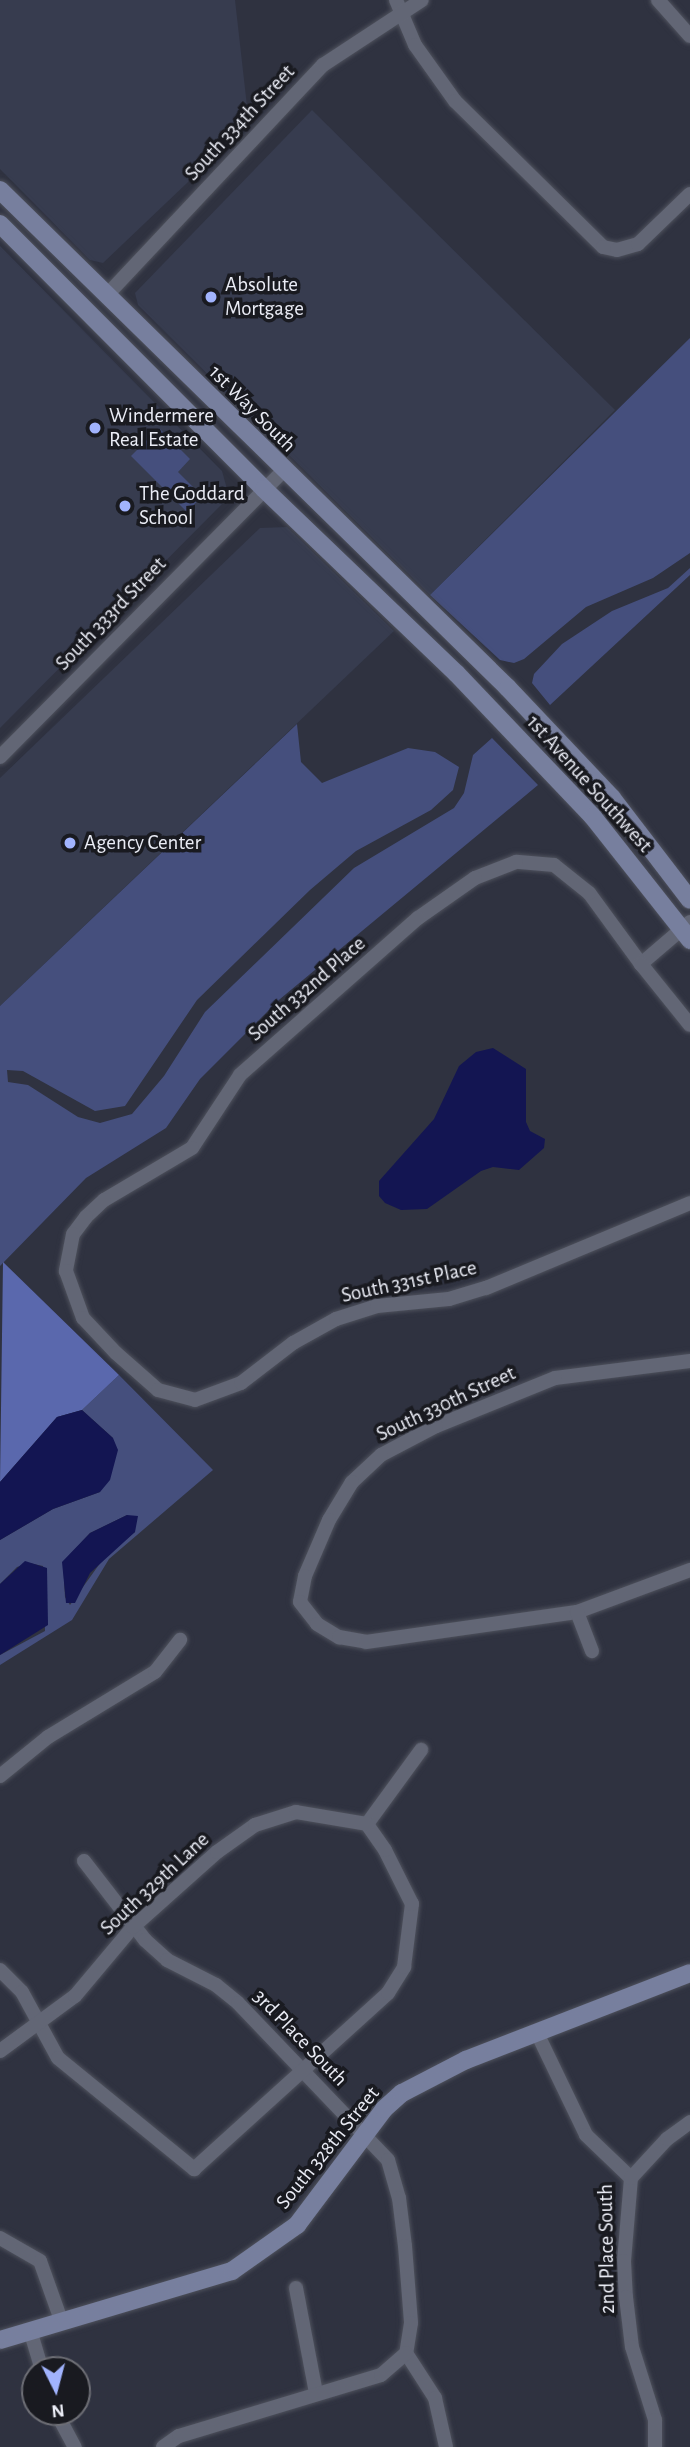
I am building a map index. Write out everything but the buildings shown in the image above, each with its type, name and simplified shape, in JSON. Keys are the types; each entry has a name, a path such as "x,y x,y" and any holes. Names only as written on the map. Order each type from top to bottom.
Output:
{"main road":[{"name":"1st Way South","path":"0,190 282,472 475,657"},
{"path":"0,224 264,489"},
{"name":"1st Avenue Southwest","path":"264,489 457,674 593,817 688,930"},
{"name":"1st Avenue Southwest","path":"475,657 611,798 690,900"},
{"name":"South 328th Street","path":"0,2340 61,2320 204,2282 259,2254 297,2225 392,2101 419,2082 690,1973"}],"street":[{"path":"396,0 399,16 455,102 595,241 617,250 638,244 690,194"},
{"name":"South 334th Street","path":"106,296 323,65 422,0"},
{"path":"658,0 690,36"},
{"name":"South 333rd Street","path":"0,757 282,472"},
{"name":"South 332nd Place","path":"116,1353 83,1318 69,1287 66,1255 73,1234 104,1200 192,1148 240,1075 449,894 505,864 536,861 554,865 589,894 641,964"},
{"path":"688,930 641,964 690,1025"},
{"name":"South 331st Place","path":"116,1353 166,1395 195,1400 216,1396 336,1320 377,1306 449,1299 486,1288 690,1203"},
{"name":"South 330th Street","path":"690,1361 555,1378 436,1426 381,1455 352,1482 329,1520 305,1576 300,1602 317,1624 339,1637 366,1642 577,1612 690,1570"},
{"path":"577,1612 592,1651"},
{"path":"0,1776 48,1737 155,1672 180,1640"},
{"path":"0,1970 22,1992 58,2058 194,2169 388,1993 404,1967 412,1904 385,1850 367,1825 421,1750"},
{"name":"South 329th Lane","path":"0,2051 75,1996 133,1927 217,1852 255,1825 296,1812 367,1825"},
{"name":"3rd Place South","path":"84,1861 133,1927 167,1960 216,1984 238,2003 299,2071 366,2134 388,2160 399,2198 411,2323 406,2353"},
{"name":"2nd Place South","path":"537,2033 586,2135 631,2178 624,2261 626,2297 632,2347 655,2420 655,2447"},
{"path":"631,2178 667,2139 690,2122"},
{"path":"0,2238 40,2261 61,2320"},
{"path":"296,2288 316,2393"},
{"path":"30,2330 38,2356"},
{"path":"163,2447 179,2436 381,2375 406,2353 435,2398 446,2447"},
{"path":"64,2426 75,2447"}],"shaded area":[{"path":"0,0 235,0 249,124 103,263 90,260 0,169"},
{"path":"312,110 615,410 430,595 138,305 135,293"},
{"path":"0,246 222,471 227,489 224,502 0,728"},
{"path":"690,338 690,553 653,578 586,607 524,659 514,663 500,660 430,595"},
{"path":"159,428 190,459 178,472 202,496 187,512 131,456"},
{"path":"287,527 394,631 0,1006 0,778 260,528"},
{"path":"690,568 690,575 550,705 532,683 534,674 562,644 612,611 668,588"},
{"path":"297,724 301,762 322,783 408,748 435,752 459,767 453,790 431,810 356,851 310,890 197,1000 125,1106 95,1111 23,1071 7,1070 8,1082 28,1085 78,1117 100,1123 132,1114 164,1076 205,1012 354,868 454,808 464,793 473,755 492,738 538,785 280,999 200,1079 166,1128 86,1178 0,1266 0,1006"},
{"path":"493,1048 526,1069 526,1122 530,1131 545,1139 544,1148 519,1170 493,1167 481,1171 427,1209 401,1210 385,1203 379,1196 379,1181 434,1119 459,1066 476,1052"},
{"path":"3,1262 119,1375 82,1410 57,1417 0,1482"},
{"path":"119,1375 213,1470 109,1559 72,1620 0,1665 0,1655 45,1631 43,1566 29,1563 17,1567 0,1584 0,1540 53,1509 100,1492 113,1438 82,1410","holes":["127,1515 135,1532 106,1555 70,1605 65,1597 63,1562 90,1533"]},
{"path":"82,1410 113,1438 118,1450 110,1480 100,1492 53,1509 0,1540 0,1482 57,1417"},
{"path":"127,1515 138,1516 135,1532 90,1573 75,1603 66,1603 62,1562 90,1533"},
{"path":"25,1561 47,1568 48,1625 0,1655 0,1584"}],"place":[{"name":"Absolute Mortgage","path":"211,297"},
{"name":"Windermere Real Estate","path":"95,428"},
{"name":"The Goddard School","path":"125,506"},
{"name":"Agency Center","path":"70,843"}]}
